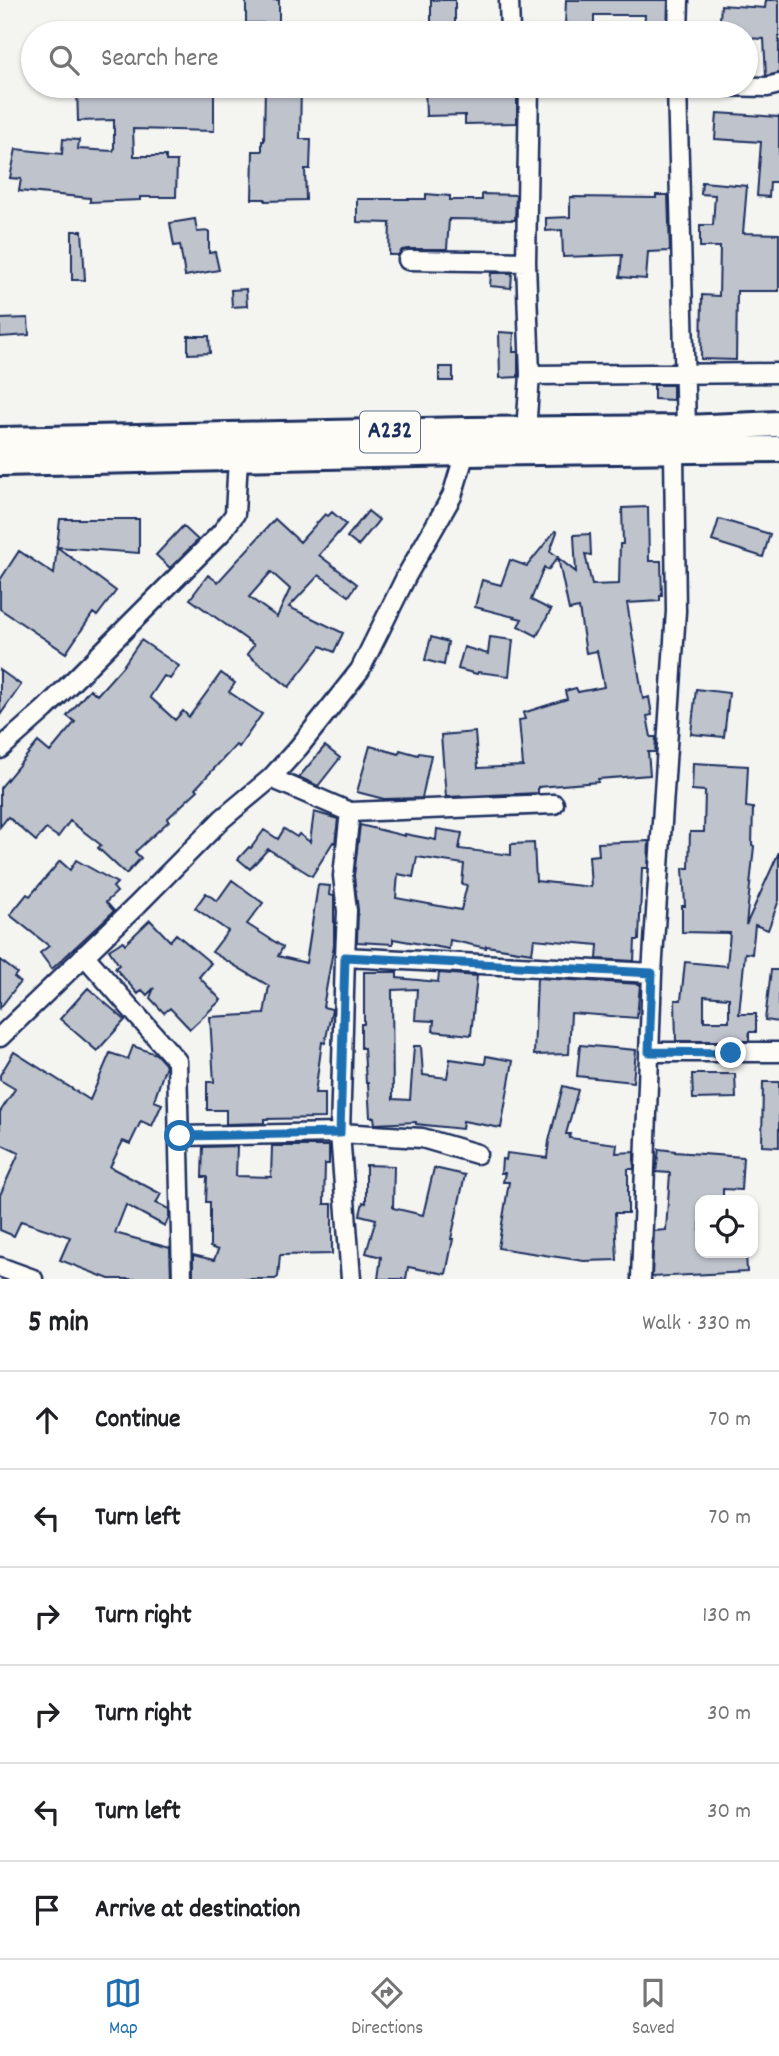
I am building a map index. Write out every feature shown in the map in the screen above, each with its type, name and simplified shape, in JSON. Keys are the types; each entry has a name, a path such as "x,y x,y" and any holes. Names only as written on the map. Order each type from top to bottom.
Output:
{"highway":[{"name":"A232","path":"0,464 158,448 469,429 686,428 779,424"},
{"name":"A232","path":"0,440 158,448 238,458 779,449"}],"street":[{"path":"509,0 510,21"},
{"path":"678,0 678,21"},
{"path":"758,87 779,84"},
{"path":"526,430 530,375 526,262 529,98"},
{"path":"677,98 686,428"},
{"path":"408,260 526,262"},
{"path":"530,375 779,373"},
{"path":"641,1279 652,973 676,611 674,452"},
{"path":"0,1037 222,819 271,778 299,747 360,670 407,575 452,496 465,453"},
{"path":"0,749 45,709 221,533 235,514 238,458"},
{"path":"271,778 350,812 554,804"},
{"path":"350,812 343,876 347,911 340,1133 351,1279"},
{"path":"84,955 177,1061 182,1279"},
{"path":"345,957 652,973"},
{"path":"649,1052 779,1052"},
{"path":"180,1136 340,1133 422,1138 477,1154"},
{"path":"0,1267 33,1279"}],"building":[{"path":"246,0 279,0 279,21 246,21"},
{"path":"431,0 455,0 455,21 431,21"},
{"path":"566,0 668,0 667,21 645,21 645,15 594,15 594,21 565,21"},
{"path":"766,0 779,0 779,73 766,76 764,39 758,39 758,21 720,21 721,5 765,8"},
{"path":"77,98 214,98 214,131 133,129 134,156 166,156 166,161 177,161 176,197 90,202 90,198 19,191 21,179 10,178 16,149 62,154 63,139 79,140 78,149 113,151 114,120 78,121"},
{"path":"265,98 301,98 300,139 311,139 310,169 305,169 306,200 252,199 253,151 262,151"},
{"path":"425,98 517,98 517,123 465,124 465,115 426,116"},
{"path":"717,113 779,117 779,182 770,182 769,197 757,196 761,142 715,139"},
{"path":"702,182 747,186 743,233 779,234 779,291 737,291 736,360 701,359 702,295 719,296 720,247 700,247 700,225 713,225 715,195 701,194"},
{"path":"426,194 450,196 450,200 482,200 482,194 516,195 515,220 449,219 447,249 408,249 402,250 398,255 389,255 390,223 357,222 357,199 426,199"},
{"path":"656,195 668,195 670,251 648,252 646,279 620,277 622,255 563,257 562,230 546,231 546,218 570,217 570,197 656,198"},
{"path":"195,219 197,232 209,231 209,253 215,252 219,270 185,276 180,245 174,246 170,223"},
{"path":"72,231 82,231 85,280 72,280"},
{"path":"491,273 512,273 511,288 490,286"},
{"path":"246,289 247,306 232,307 231,290"},
{"path":"28,318 29,335 0,337 0,319"},
{"path":"499,332 514,333 513,352 518,352 518,377 500,378"},
{"path":"188,336 209,336 210,353 188,354"},
{"path":"439,367 453,367 453,381 439,381"},
{"path":"654,385 673,385 673,400 654,399"},
{"path":"648,507 649,561 661,561 662,596 660,601 627,603 643,699 649,697 652,715 647,716 651,737 656,737 655,752 648,752 650,775 538,787 538,793 446,797 441,735 475,732 478,768 523,766 519,720 525,719 523,713 567,699 565,691 576,688 578,692 604,687 597,651 586,653 579,608 569,610 558,558 576,572 574,535 590,534 591,555 585,554 592,585 619,584 620,544 623,544 622,508"},
{"path":"368,511 379,520 358,546 347,537"},
{"path":"332,512 346,524 319,555 357,584 349,596 319,575 289,607 343,633 334,652 321,646 289,687 247,654 254,645 190,599 208,575 218,582 275,519 300,542 325,514 328,516","holes":["271,572 290,589 277,617 249,597"]},
{"path":"60,519 139,519 139,553 57,547 116,591 97,616 93,613 66,653 0,609 0,580 19,551 54,574"},
{"path":"719,519 770,534 763,557 712,541"},
{"path":"183,526 198,540 170,568 156,555"},
{"path":"555,531 557,532 550,551 558,557 548,570 544,567 531,600 551,610 537,636 518,626 522,619 475,607 482,580 501,585 510,560 527,566"},
{"path":"431,637 448,642 444,665 425,660"},
{"path":"490,637 513,640 509,676 477,674 458,669 464,647 488,654"},
{"path":"141,640 179,666 170,679 164,676 150,697 175,720 183,711 189,717 221,673 235,683 229,692 262,714 239,747 236,745 196,788 198,790 167,819 169,821 135,852 141,858 126,874 98,848 101,845 70,821 58,837 46,829 36,841 8,817 0,827 0,788 38,742 50,752 75,722 67,716 90,689 97,695 123,666"},
{"path":"0,670 21,685 0,715"},
{"path":"696,689 729,693 724,737 691,734"},
{"path":"325,746 340,758 318,786 299,777"},
{"path":"370,746 399,754 400,750 431,755 422,798 384,799 357,792"},
{"path":"693,763 748,766 746,807 753,808 754,846 746,925 779,852 779,900 768,930 755,925 752,954 745,953 739,1014 756,1014 756,1032 749,1032 749,1041 676,1041 675,1000 681,1000 685,962 727,966 730,933 682,932 682,906 685,906 683,868 689,868 690,832 704,832 705,791 692,790","holes":["704,996 729,998 729,1021 704,1021"]},
{"path":"314,812 338,819 335,843 333,842 312,876 268,849 250,869 238,859 251,848 264,830 278,839 284,829 297,837 299,834 310,842"},
{"path":"360,825 436,840 437,829 462,833 459,849 511,855 511,844 534,843 536,881 591,887 589,856 599,855 598,843 649,841 648,868 642,868 639,940 635,940 634,961 597,959 598,945 534,939 532,953 486,948 450,940 449,949 393,939 393,944 357,942 358,910 354,876","holes":["417,857 464,864 462,884 467,885 461,910 396,898 398,874 413,877"]},
{"path":"76,860 117,883 113,887 117,892 106,902 114,911 52,969 40,953 49,946 10,915 60,861 70,870"},
{"path":"232,880 263,903 247,924 283,947 278,956 306,963 318,885 330,886 329,895 334,896 334,945 323,1007 332,1009 325,1043 322,1042 315,1093 325,1093 325,1118 264,1119 264,1123 226,1124 226,1110 207,1110 207,1082 214,1082 210,1017 264,1014 269,986 212,952 228,931 195,908 206,893 217,901"},
{"path":"150,920 170,941 176,934 211,963 199,977 221,1000 190,1029 170,1008 164,1013 150,998 154,988 147,995 142,990 138,994 115,968 119,965 109,950 123,941 125,944"},
{"path":"0,960 17,973 14,977 20,982 0,1008"},
{"path":"771,970 779,970 779,1022 765,1020"},
{"path":"364,972 397,972 397,978 438,982 439,973 477,976 471,1035 433,1031 434,1021 415,1020 417,989 392,990 393,1099 410,1100 414,1046 421,1046 423,1075 447,1078 450,1059 485,1064 486,1056 513,1061 501,1128 463,1121 462,1129 416,1122 375,1124 374,1117 370,1117 364,1048 361,1048"},
{"path":"537,978 640,984 637,1018 571,1013 569,1054 534,1055"},
{"path":"88,988 125,1020 97,1051 60,1019"},
{"path":"580,1045 636,1050 633,1082 577,1076"},
{"path":"133,1046 156,1054 166,1065 154,1101 162,1104 152,1126 141,1121 130,1144 123,1141 110,1167 161,1194 156,1203 169,1209 169,1217 165,1226 126,1205 115,1233 170,1248 171,1279 109,1279 60,1260 70,1237 21,1221 14,1236 0,1230 0,1195 19,1153 0,1144 0,1112 15,1089 0,1080 0,1075 14,1052 90,1100 110,1053 128,1059"},
{"path":"692,1074 735,1074 736,1098 693,1099"},
{"path":"763,1082 779,1082 779,1147 762,1146"},
{"path":"563,1086 578,1090 566,1134 570,1134 569,1138 617,1144 616,1153 634,1152 634,1169 628,1169 628,1213 615,1213 617,1260 584,1261 498,1248 509,1182 503,1182 505,1173 501,1173 502,1159 506,1160 507,1153 547,1158"},
{"path":"237,1146 236,1176 271,1177 272,1146 329,1146 329,1164 325,1164 324,1204 332,1204 332,1254 280,1255 278,1277 275,1279 193,1279 193,1255 214,1260 218,1250 210,1247 210,1202 206,1202 207,1177 202,1177 203,1147"},
{"path":"659,1149 743,1157 741,1190 723,1189 723,1195 695,1195 695,1258 746,1258 747,1272 652,1277 654,1231 666,1230 670,1173 656,1172"},
{"path":"366,1165 394,1166 393,1208 423,1215 434,1168 465,1175 446,1274 408,1267 406,1279 378,1279 381,1257 366,1253 376,1219 360,1215 363,1202 366,1203"}],"route":[{"path":"180,1136 340,1133 345,957 652,973 649,1052 731,1053"}]}
